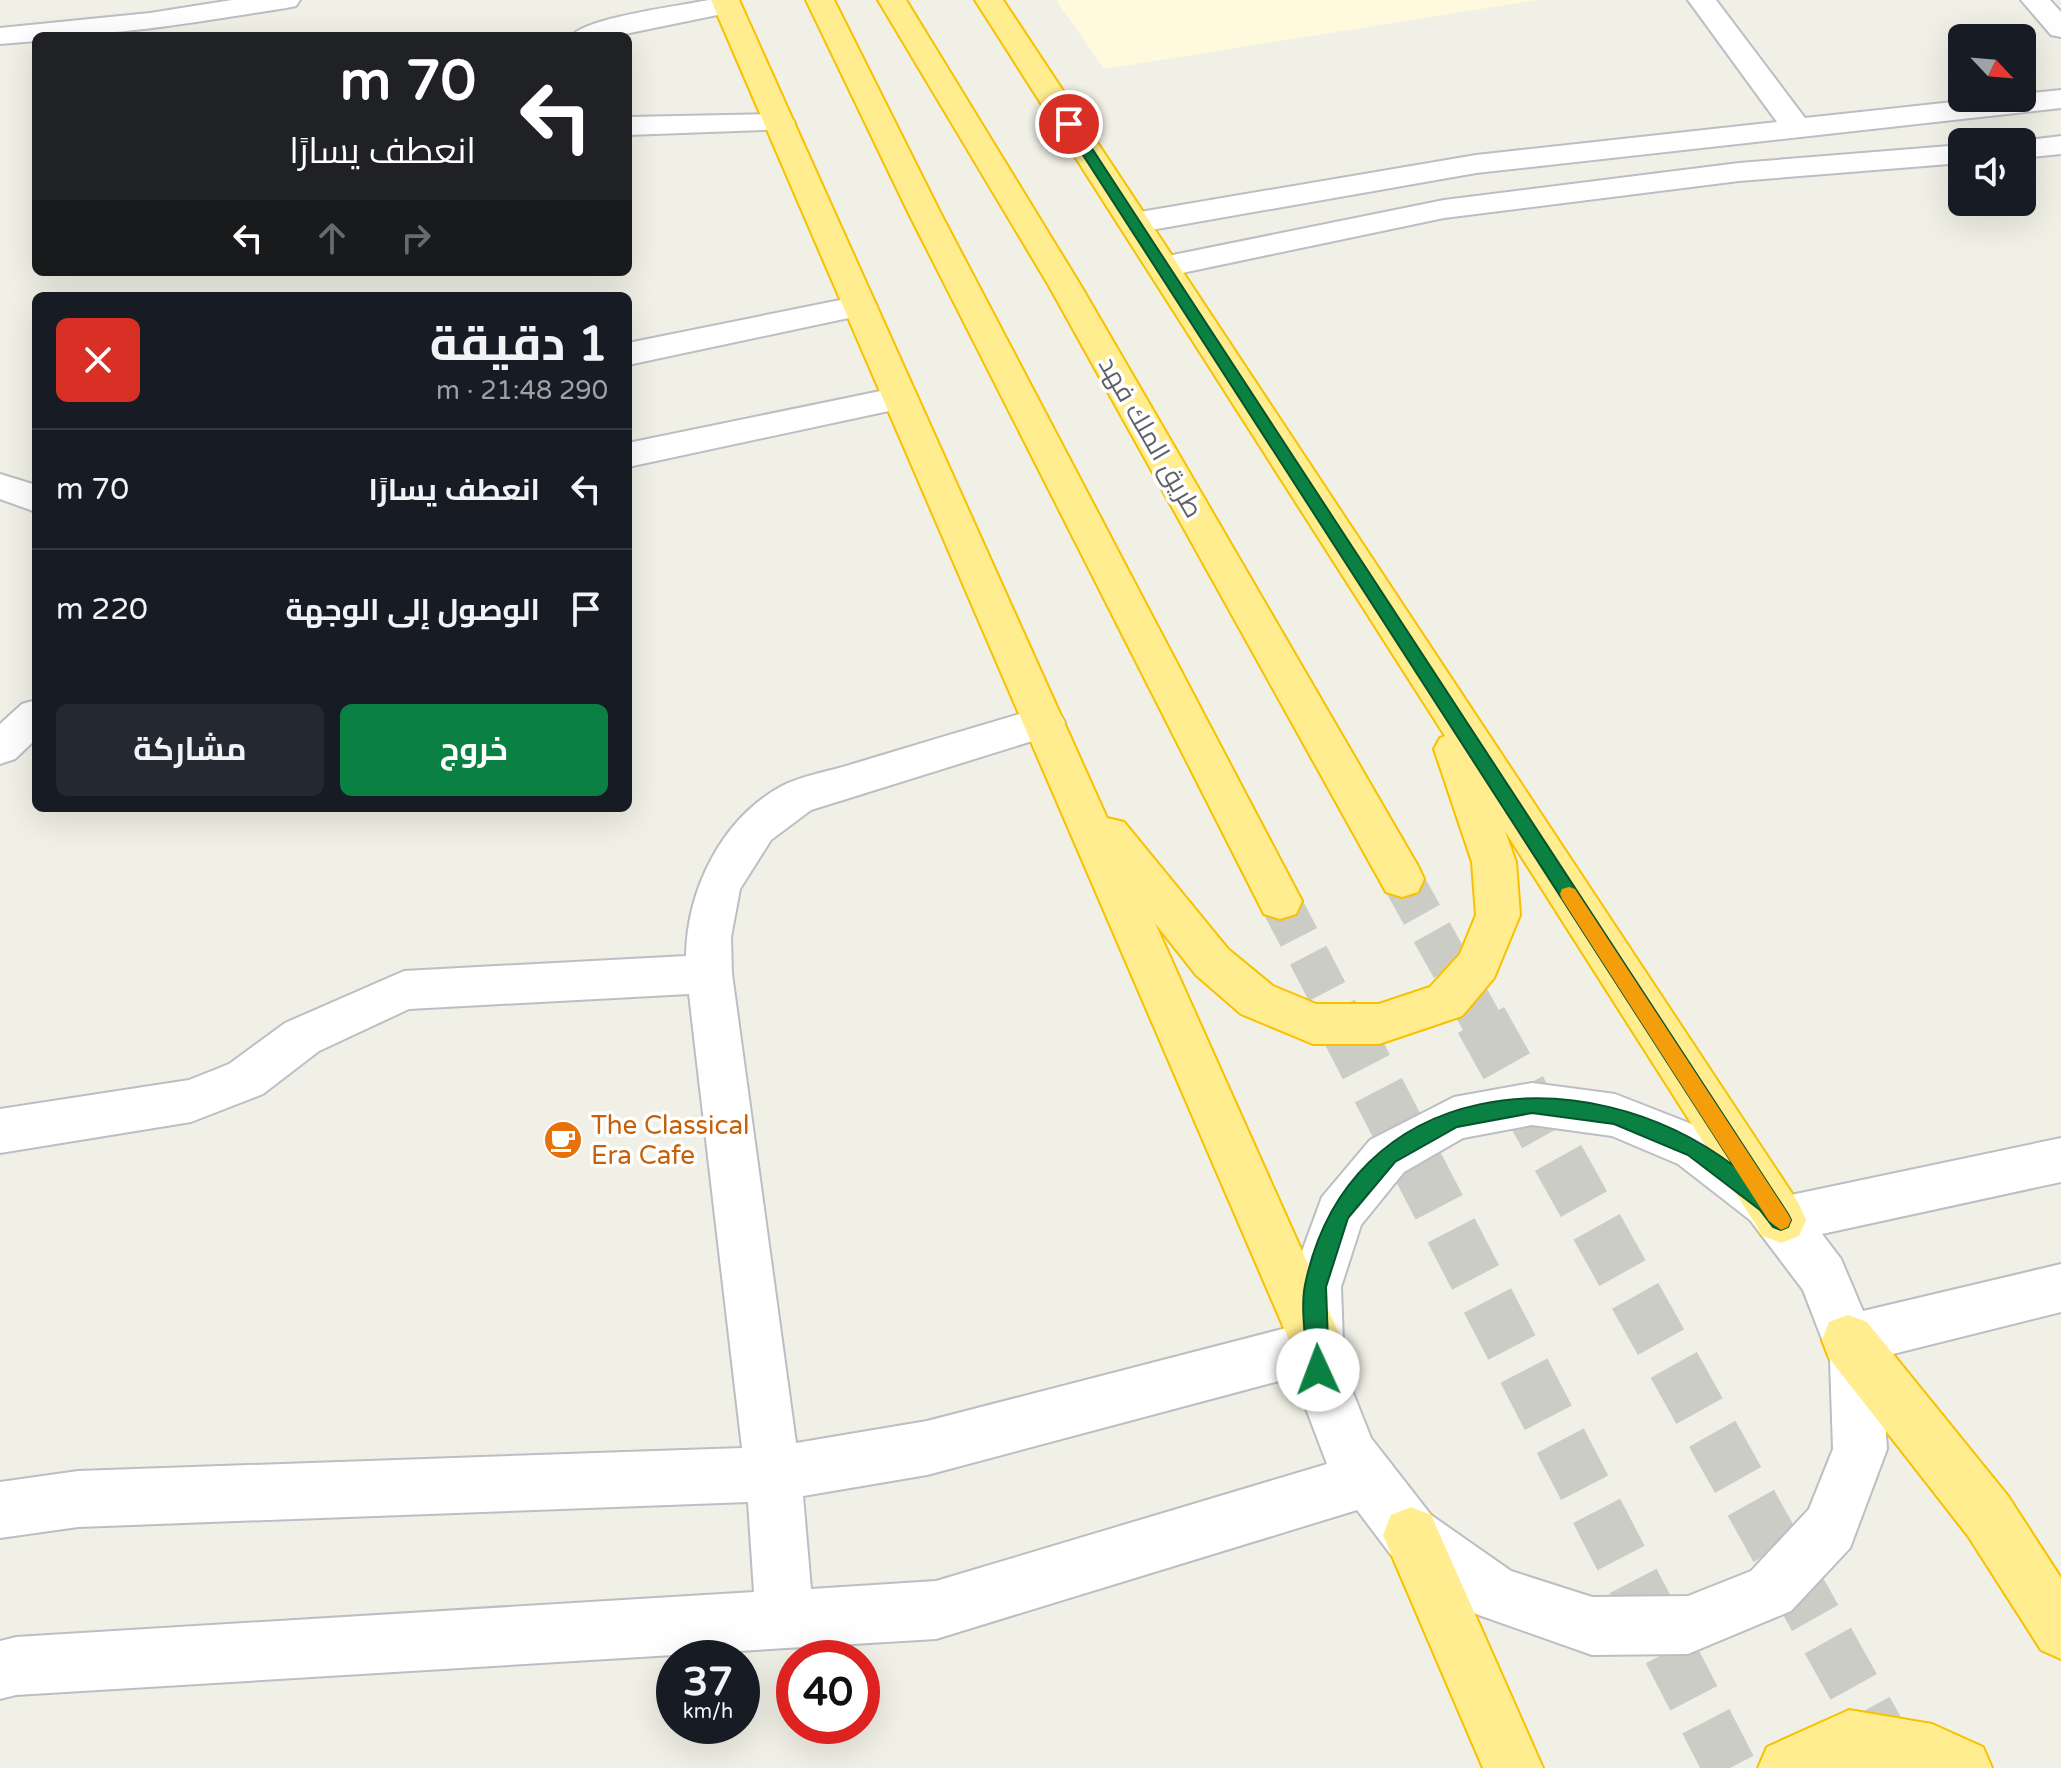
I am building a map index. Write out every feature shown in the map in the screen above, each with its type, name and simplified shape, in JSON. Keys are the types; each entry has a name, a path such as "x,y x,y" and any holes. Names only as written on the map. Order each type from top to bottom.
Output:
{"highway":[{"path":"820,0 925,214 1280,901"},
{"name":"طريق الملك فهد","path":"892,0 1065,286 1402,879"},
{"path":"989,0 1781,1220"},
{"path":"726,2 1318,1345"},
{"path":"1073,789 1212,962 1257,1000 1313,1024 1379,1024 1446,1002 1478,965 1498,915 1494,862 1434,686"},
{"path":"1848,1340 1988,1516 2061,1630"},
{"path":"1411,1535 1513,1768"},
{"path":"1788,1768 1849,1740 1932,1754 1962,1768"}],"street":[{"path":"40,32 150,21 256,2 286,0"},
{"path":"1702,0 1798,130"},
{"path":"2035,0 2061,29"},
{"path":"598,32 726,2"},
{"path":"0,36 32,33"},
{"path":"1134,223 1476,164 2061,99"},
{"path":"632,126 780,123"},
{"path":"2036,148 2061,145"},
{"path":"1163,267 1444,209 1739,172 1948,155"},
{"path":"632,353 860,306"},
{"path":"632,454 900,398"},
{"path":"0,486 32,498"},
{"path":"0,748 32,719"},
{"path":"785,1619 773,1474 709,974 709,937 719,886 756,828 796,798 1044,722"},
{"path":"0,1131 191,1101 246,1079 302,1037 404,990 709,974"},
{"path":"1532,1104 1615,1115 1695,1148 1768,1204 1781,1220 1823,1276 1848,1340 1856,1360 1860,1449 1830,1528 1771,1591 1688,1625 1592,1626 1496,1594 1411,1535 1351,1456 1318,1370 1315,1287 1340,1213 1387,1156 1454,1118 1532,1104"},
{"path":"1781,1220 2061,1160"},
{"path":"1848,1340 2061,1288"},
{"path":"0,1510 78,1499 773,1474 927,1448 1318,1345"},
{"path":"0,1670 936,1610 1368,1479"}],"shaded area":[{"path":"1056,0 1537,0 1104,69"}],"tunnel":[{"path":"1402,879 1482,1022"},
{"path":"1280,901 1343,1022"},
{"path":"1342,1020 1730,1768"},
{"path":"1481,1020 1899,1768"}],"slow traffic":[{"path":"1569,894 1781,1220 1776,1215"}],"place":[{"name":"The Classical Era Cafe","path":"563,1140"}],"route":[{"path":"1069,124 1781,1220 1768,1204 1695,1148 1615,1115 1532,1104 1454,1118 1387,1156 1340,1213 1315,1287 1318,1370"}]}
